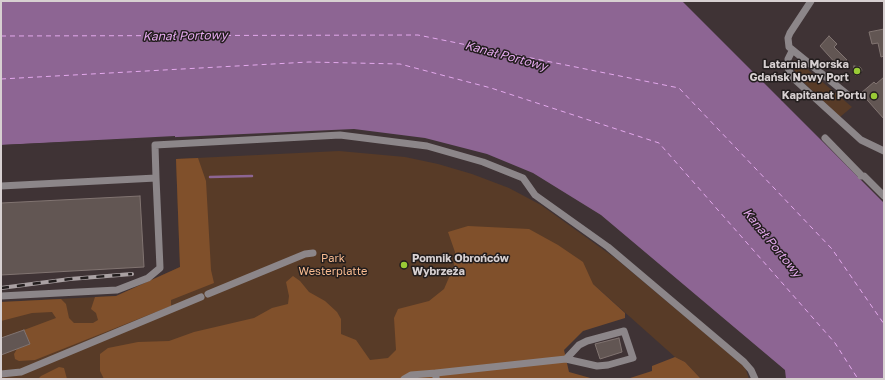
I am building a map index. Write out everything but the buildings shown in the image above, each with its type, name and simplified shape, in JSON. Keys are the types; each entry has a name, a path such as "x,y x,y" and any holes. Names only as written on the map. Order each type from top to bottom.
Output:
{"street":[{"path":"811,1 790,33 788,43 792,51 848,95"},
{"path":"792,51 788,59 788,68 793,78 839,125 861,140 884,151"},
{"path":"1,296 117,290 148,278 160,268 155,145 340,135 427,146 483,162 523,178 535,195 608,247 744,362 752,370 755,379"},
{"path":"825,138 860,175 864,176 884,196"},
{"path":"1,186 156,178"},
{"path":"1,374 21,372 305,254 313,253"},
{"path":"404,379 411,375 436,376 566,359 596,366 608,365 633,358 624,331 586,341 579,345 566,359"}],"green space":[{"path":"795,60 852,107 840,117 797,76 792,65 793,61"},
{"name":"Park Westerplatte","path":"339,151 405,157 438,164 472,174 509,188 541,205 615,258 745,367 749,379 701,379 685,362 675,357 593,284 538,379 1,379 1,302 116,296 180,267 176,159"}],"shaded area":[{"path":"198,158 206,181 211,270 214,283 171,300 171,306 35,360 19,361 15,359 14,354 17,349 30,344 24,330 56,318 52,312 32,313 1,321 1,302 61,299 66,304 69,318 74,323 93,323 98,320 96,313 91,309 95,297 116,296 180,267 176,159"},
{"path":"468,226 529,229 558,245 583,262 593,284 625,313 625,318 583,331 564,350 569,372 594,379 104,379 100,371 100,354 108,348 138,342 169,341 194,332 254,318 272,308 288,304 289,296 286,282 293,276 300,281 309,292 325,301 337,312 341,319 341,334 356,340 370,360 388,358 396,350 394,318 398,309 429,301 444,289 454,266 455,252 448,232"},
{"path":"675,357 685,362 701,379 627,379 652,371 652,366"},
{"path":"59,367 64,368 67,379 38,379 41,376"}],"water":[{"name":"Kanał Portowy","path":"1,1 682,1 884,203 884,379 786,379 785,370 601,215 533,173 487,154 425,138 354,129 1,145"}],"pier":[{"path":"175,136 175,138 1,147 1,145"}],"waterway":[{"path":"210,177 252,176"}],"ferry route":[{"path":"1,36 418,35 679,88 832,249 884,324"},
{"path":"1,79 309,62 400,64 491,88 659,143 835,343 858,379"}],"railway":[{"path":"1,288 70,279 132,274"}],"place":[{"name":"Latarnia Morska Gdańsk Nowy Port","path":"857,71"},
{"name":"Kapitanat Portu","path":"874,96"},
{"name":"Pomnik Obrońców Wybrzeża","path":"404,265"}]}
